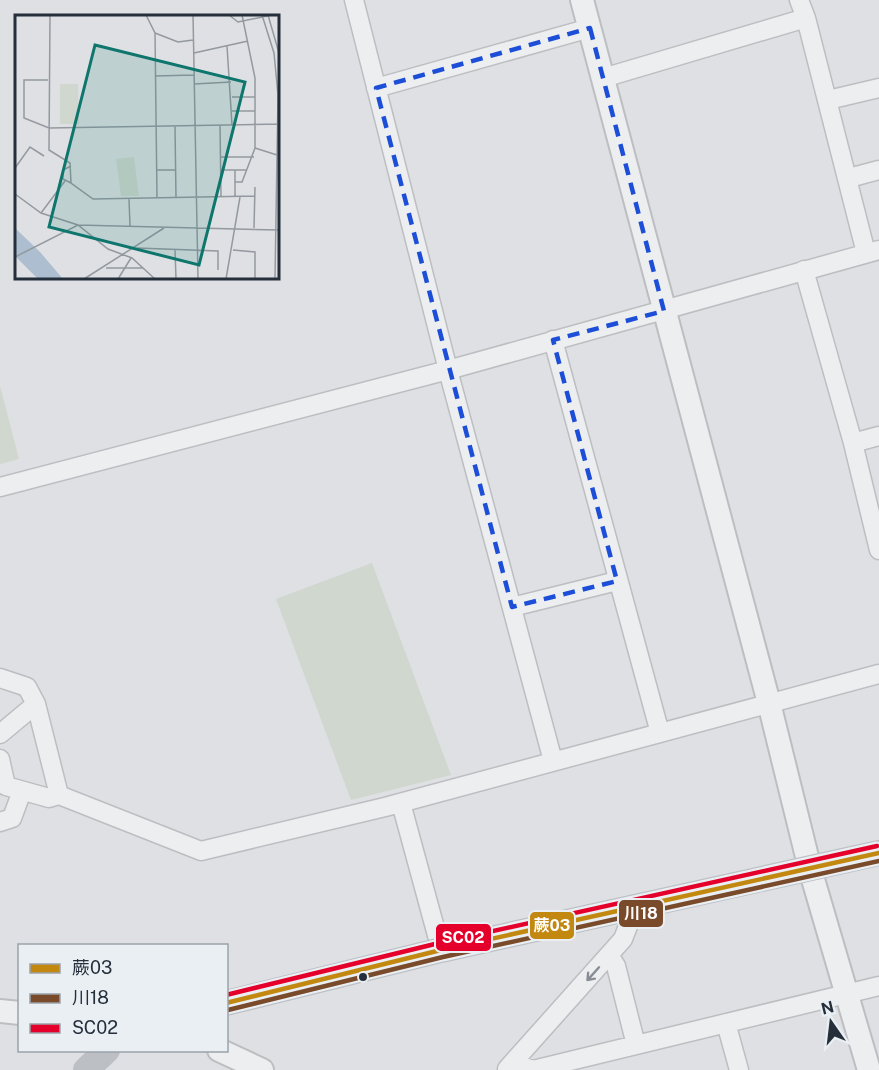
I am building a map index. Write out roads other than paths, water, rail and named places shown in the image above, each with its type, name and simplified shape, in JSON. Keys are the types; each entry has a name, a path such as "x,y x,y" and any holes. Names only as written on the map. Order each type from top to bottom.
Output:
{"main road":[{"path":"228,1003 441,950 879,854"}],"street":[{"path":"354,0 448,370 554,761"},
{"path":"582,0 770,704 810,869 869,1070"},
{"path":"0,487 448,370 873,252 849,178 806,18 799,0"},
{"path":"603,78 806,18"},
{"path":"376,88 590,28"},
{"path":"828,100 879,88"},
{"path":"849,178 879,170"},
{"path":"804,270 875,515 879,550"},
{"path":"553,340 660,733"},
{"path":"853,443 879,436"},
{"path":"512,607 617,581"},
{"path":"0,759 6,786 49,798 59,795 201,851 400,803 879,675"},
{"path":"0,678 27,687 36,704 59,795"},
{"path":"0,734 36,704"},
{"path":"0,822 12,818 22,791"},
{"path":"400,803 441,950"},
{"path":"509,1066 623,939 635,908"},
{"path":"609,955 616,966 636,1045"},
{"path":"509,1066 533,1070 879,986"},
{"path":"0,1011 18,1013"},
{"path":"726,1023 739,1070"},
{"path":"223,1052 262,1070"}]}
